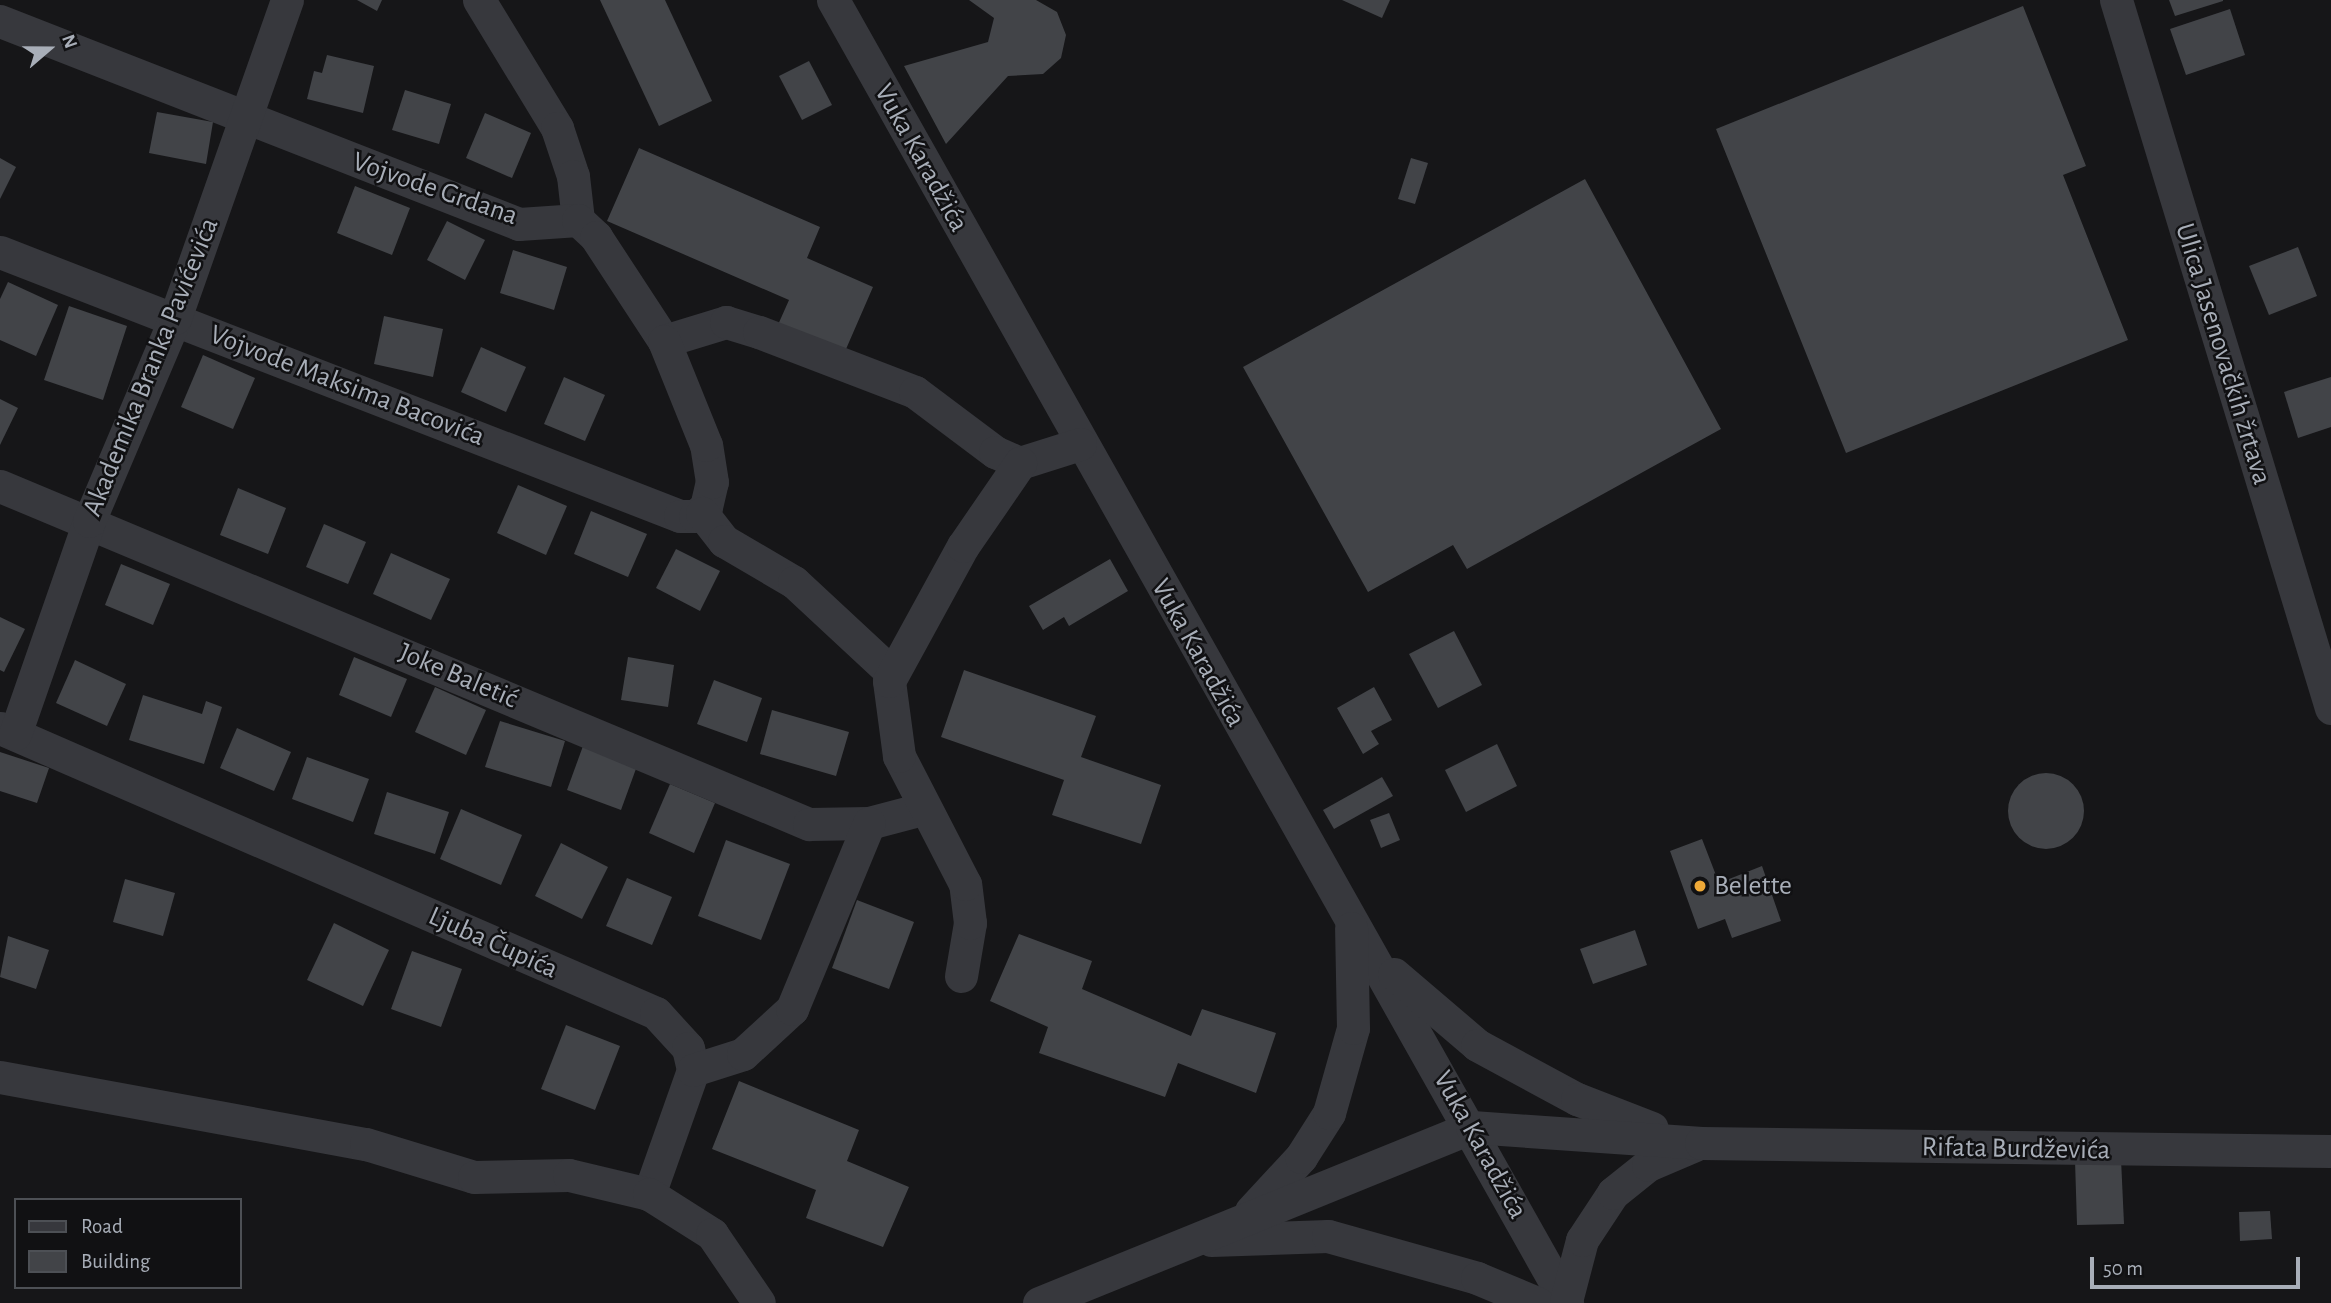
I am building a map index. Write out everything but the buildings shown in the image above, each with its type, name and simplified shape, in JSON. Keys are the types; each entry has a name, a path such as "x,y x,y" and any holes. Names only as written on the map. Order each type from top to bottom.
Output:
{"street":[{"name":"Akademika Branka Pavićevića","path":"8,731 89,521 175,318 287,0"},
{"path":"479,0 556,128 573,176 578,220 596,237 663,341 706,445 712,482 698,514 724,541 794,582 892,673"},
{"name":"Vuka Karadžića","path":"832,0 1351,926 1472,1128 1557,1302"},
{"name":"Ulica Jasenovačkih žrtava","path":"2116,0 2331,708"},
{"name":"Vojvode Grdana","path":"0,22 245,121 519,223 578,220"},
{"name":"Vojvode Maksima Bacovića","path":"0,252 680,516 698,514"},
{"path":"663,341 726,323 759,332 915,391 972,433 1020,463"},
{"path":"961,976 970,923 965,884 922,809 899,756 892,673 963,545 1020,463 1080,444"},
{"name":"Joke Baletić","path":"0,486 809,824 869,823 922,809"},
{"name":"Ljuba Čupića","path":"8,731 656,1013 688,1048 693,1070"},
{"path":"649,1194 693,1070 743,1054 792,1009 869,823"},
{"path":"1351,926 1415,997 1477,1045 1618,1118 1701,1143"},
{"path":"1244,1218 1301,1157 1329,1113 1353,1028 1351,926"},
{"path":"0,1077 366,1144 474,1177 569,1175 649,1194 712,1234 759,1303"},
{"path":"1038,1303 1188,1240 1472,1128 1701,1143"},
{"path":"1188,1240 1328,1236 1557,1302 1582,1240 1613,1193 1648,1165 1701,1143"},
{"name":"Rifata Burdževića","path":"1701,1143 2331,1151"}],"place":[{"name":"Belette","path":"1700,886"}]}
